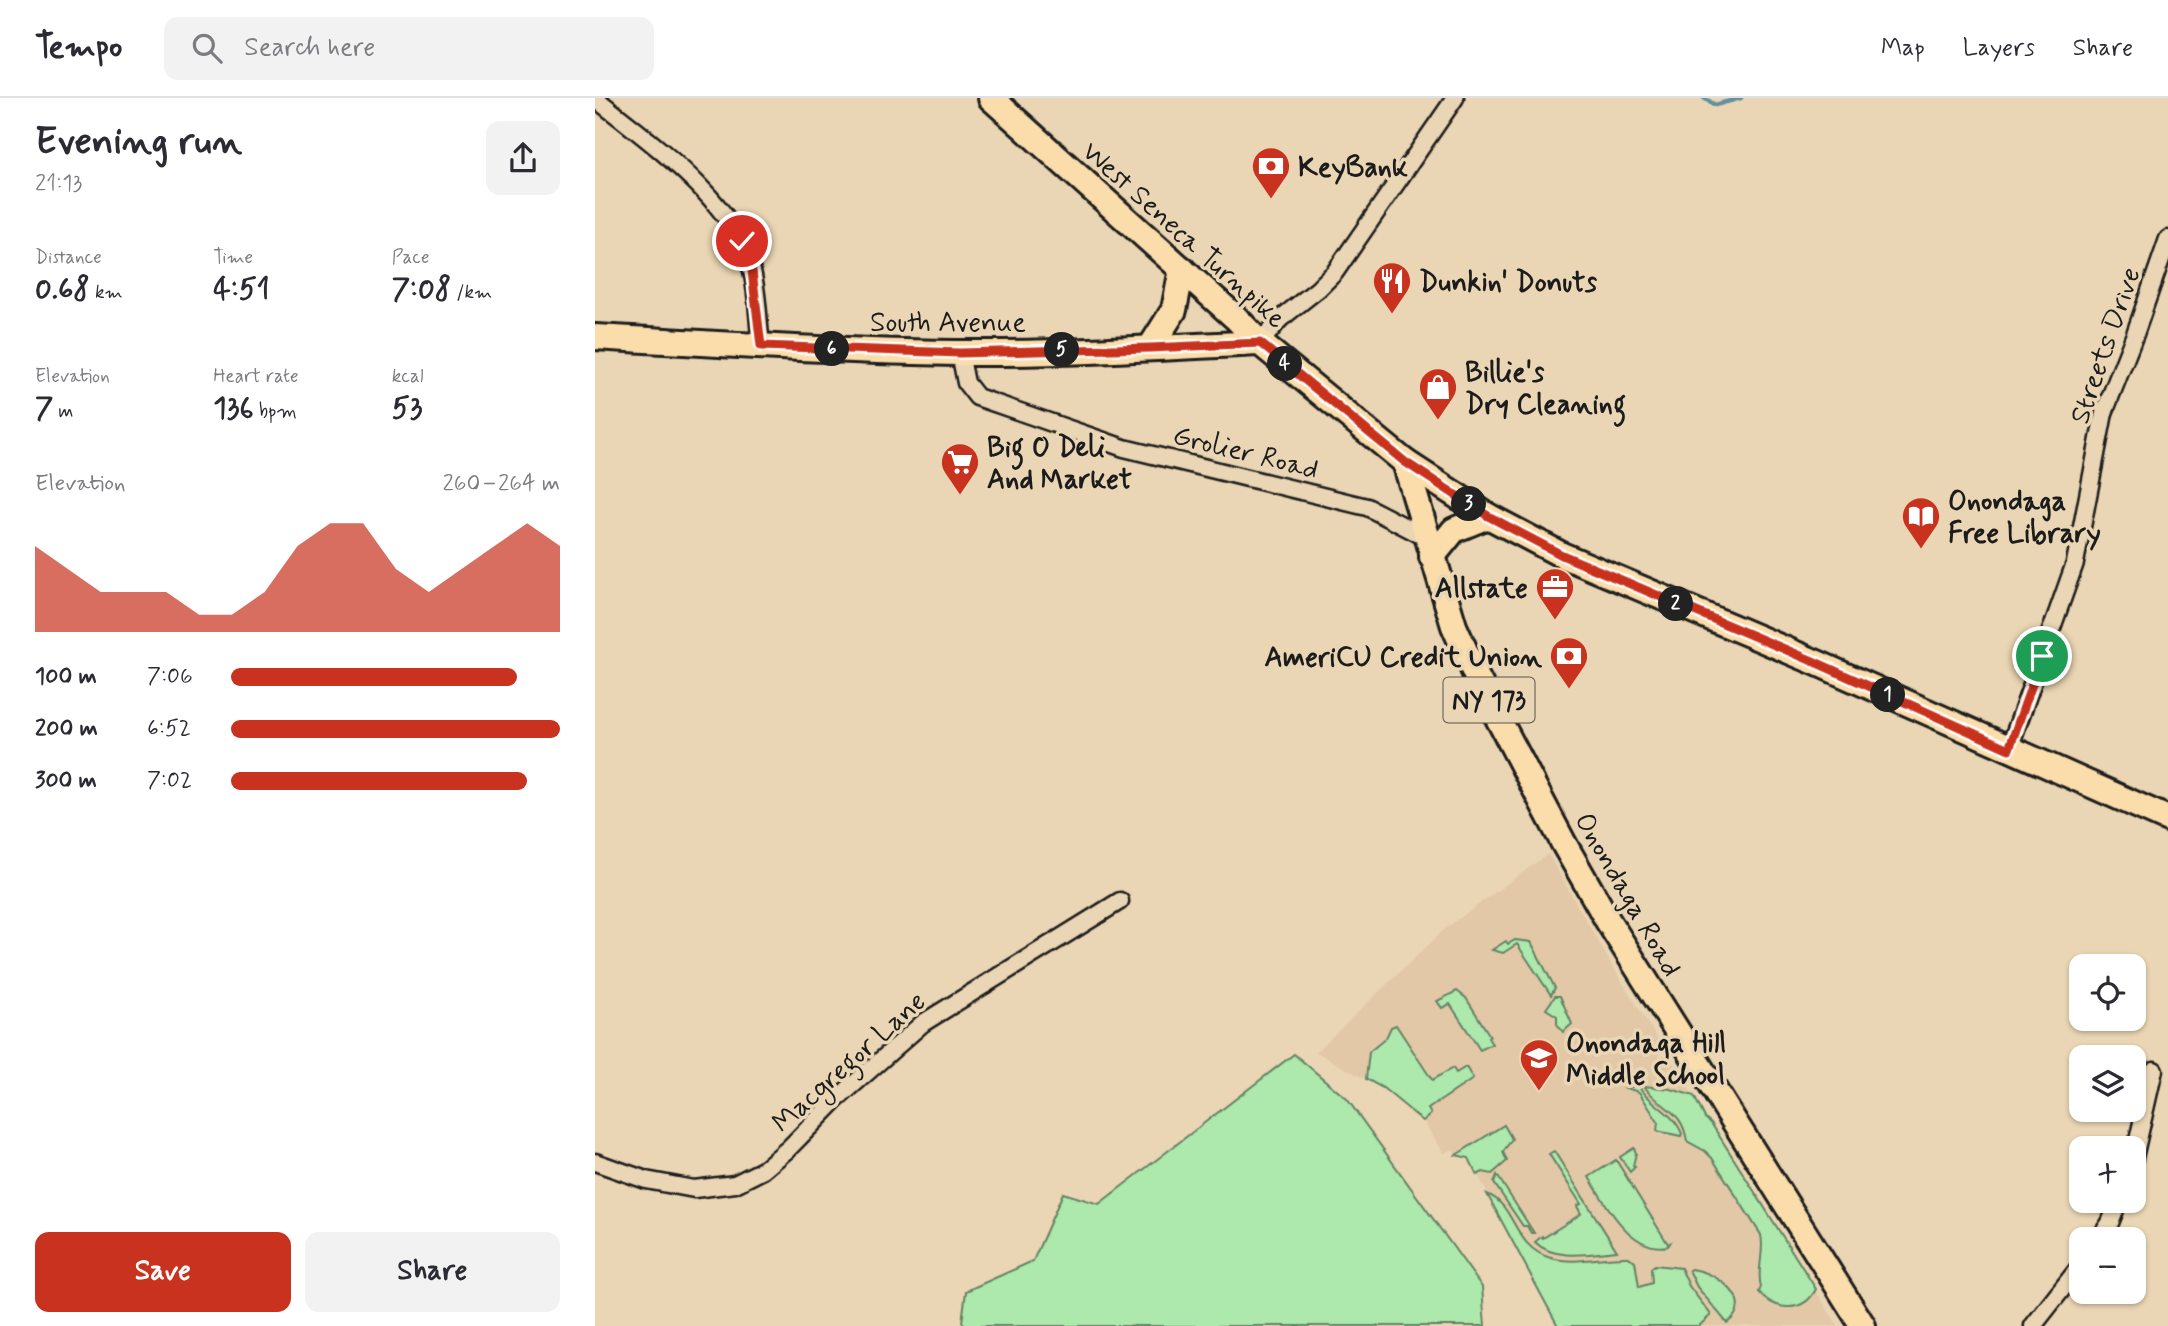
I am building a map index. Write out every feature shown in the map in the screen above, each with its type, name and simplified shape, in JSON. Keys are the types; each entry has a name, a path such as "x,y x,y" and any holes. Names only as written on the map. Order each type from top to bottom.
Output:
{"main road":[{"name":"West Seneca Turnpike","path":"991,98 1236,318 1260,343 1405,462 1488,516 1562,555 1815,662 2168,819"},
{"path":"1150,348 1174,310 1182,269"},
{"name":"South Avenue","path":"595,337 960,353 1260,343"},
{"name":"Onondaga Road","path":"1405,462 1454,626 1477,678 1564,844 1608,921 1863,1326"},
{"path":"1429,547 1454,530 1488,516"}],"street":[{"path":"595,98 672,161 717,205 742,241 752,271 761,346"},
{"path":"1260,343 1280,319 1335,272 1455,98"},
{"name":"Streets Drive","path":"2009,749 2075,563 2104,413 2168,239"},
{"name":"Grolier Road","path":"960,353 966,383 977,397 1124,448 1367,507 1429,547"},
{"name":"Macgregor Lane","path":"595,1162 646,1180 694,1189 735,1184 763,1170 788,1149 837,1099 923,1023 1120,901"},
{"path":"2139,1136 2154,1070"},
{"path":"2033,1326 2069,1280"}],"shaded area":[{"name":"Onondaga Hill Middle School","path":"1548,854 1705,1118 1711,1123 1838,1326 1558,1326 1469,1158 1456,1155 1453,1149 1444,1153 1423,1121 1383,1089 1316,1052 1446,928"}],"green space":[{"path":"1515,940 1531,942 1555,988 1551,995 1517,944 1503,953 1492,950 1506,941 1508,944"},
{"path":"1457,991 1466,998 1490,1036 1488,1038 1492,1044 1480,1050 1450,1004 1442,1008 1437,1001"},
{"path":"1555,996 1560,996 1572,1024 1563,1032 1557,1024 1557,1016 1546,1009"},
{"path":"1396,1025 1432,1080 1453,1068 1456,1073 1466,1067 1473,1079 1428,1109 1431,1114 1423,1121 1383,1088 1366,1079 1369,1052 1386,1038 1391,1027"},
{"path":"1294,1054 1347,1099 1482,1287 1485,1326 965,1326 962,1322 966,1291 1033,1261 1063,1193 1099,1204"},
{"path":"1638,1085 1673,1120 1681,1136 1657,1131 1658,1122 1639,1092 1626,1088"},
{"path":"1644,1086 1671,1089 1694,1096 1705,1118 1711,1123 1816,1289 1811,1297 1797,1306 1789,1307 1773,1303 1759,1292 1761,1235 1712,1158 1687,1141 1676,1115"},
{"path":"1504,1125 1512,1139 1503,1152 1507,1161 1492,1174 1483,1172 1477,1175 1469,1158 1456,1155"},
{"path":"1634,1148 1635,1167 1630,1172 1620,1157"},
{"path":"1554,1151 1617,1251 1563,1254 1543,1248 1535,1242 1581,1214 1577,1206 1581,1204 1549,1154"},
{"path":"1616,1160 1668,1244 1670,1243 1668,1246 1642,1242 1631,1234 1620,1224 1595,1187 1589,1177"},
{"path":"1497,1175 1534,1233 1531,1233 1527,1226 1523,1226 1494,1183"},
{"path":"1487,1194 1504,1208 1522,1236 1538,1253 1570,1261 1628,1257 1635,1261 1639,1287 1652,1283 1651,1268 1655,1265 1681,1268 1689,1286 1711,1315 1699,1326 1558,1326"},
{"path":"1689,1270 1721,1281 1736,1297 1738,1306 1727,1323 1697,1287"}],"waterway":[{"path":"1704,98 1715,105 1741,98"}],"place":[{"name":"KeyBank","path":"1271,200"},
{"name":"Dunkin' Donuts","path":"1392,315"},
{"name":"Billie's Dry Cleaning","path":"1438,421"},
{"name":"Big O Deli And Market","path":"960,496"},
{"name":"Onondaga Free Library","path":"1921,550"},
{"name":"Allstate","path":"1555,621"},
{"name":"AmeriCU Credit Union","path":"1569,690"},
{"name":"Onondaga Hill Middle School","path":"1539,1092"}],"route":[{"path":"742,241 752,271 761,346 960,353 1260,343 1405,462 1488,516 1562,555 1815,662 2009,749 2042,656"}]}
